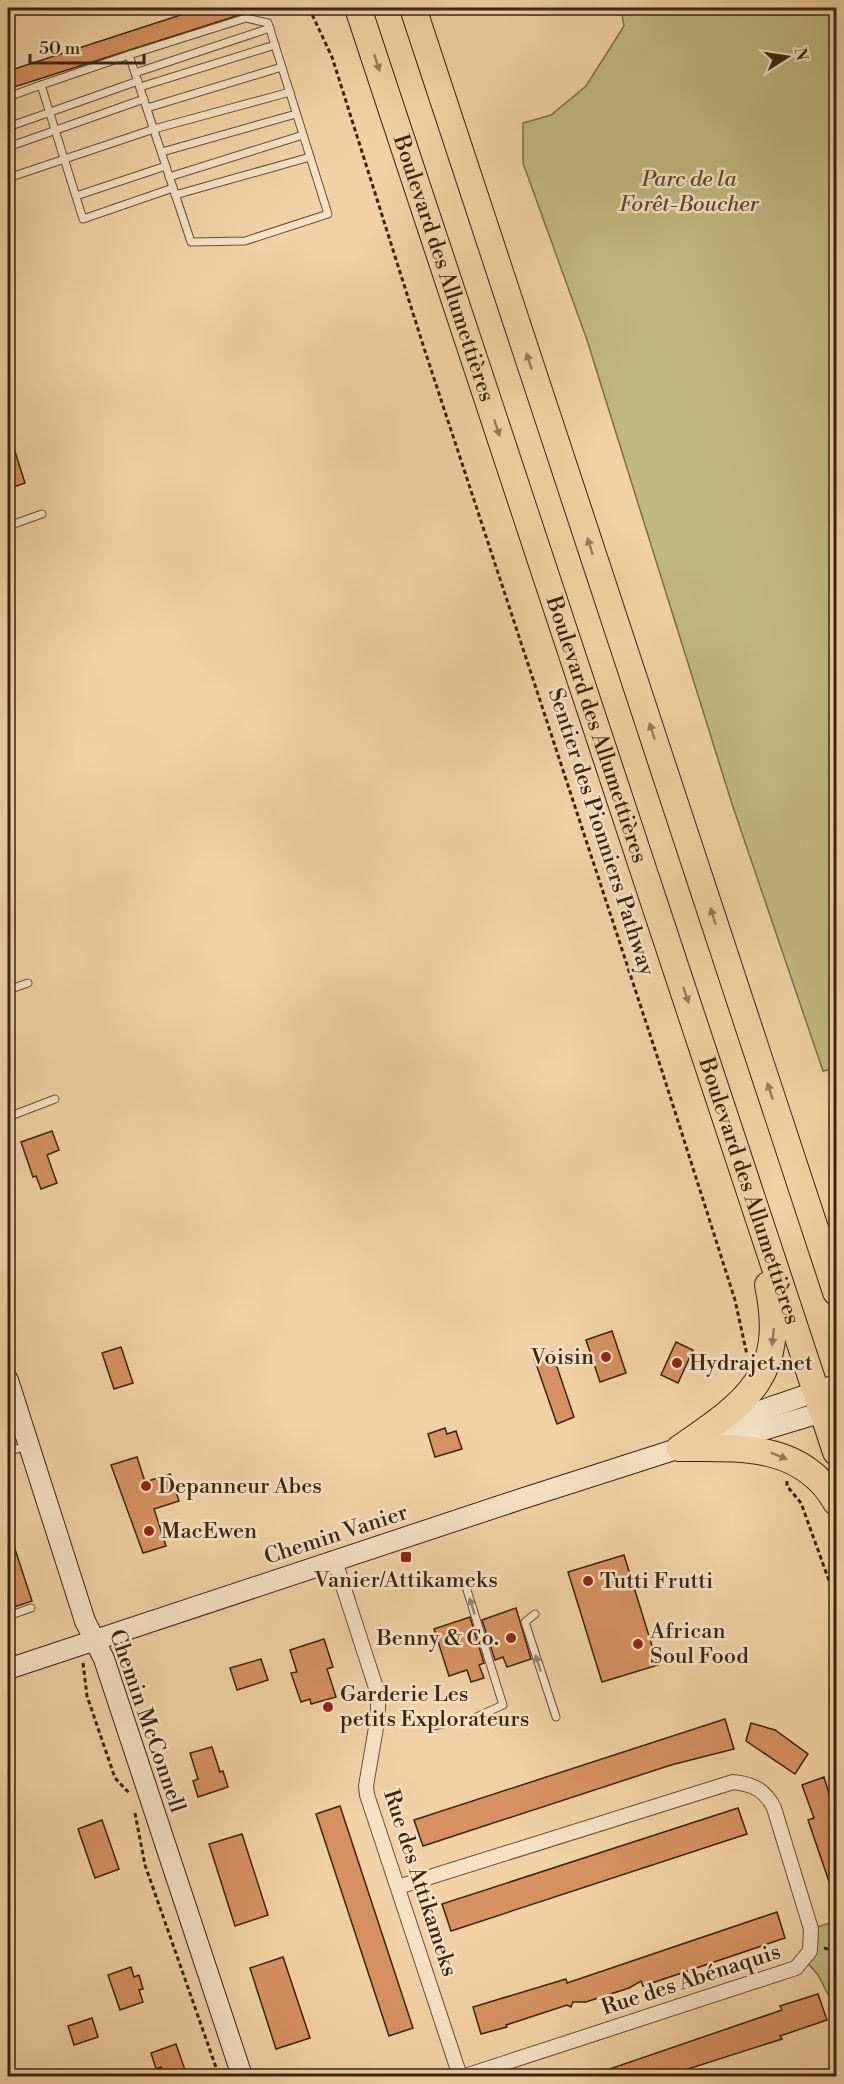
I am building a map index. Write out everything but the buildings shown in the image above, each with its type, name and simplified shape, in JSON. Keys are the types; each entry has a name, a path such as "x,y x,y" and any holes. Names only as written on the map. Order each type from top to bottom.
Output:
{"highway":[{"name":"Boulevard des Allumettières","path":"358,8 740,1156 828,1399 837,1452"},
{"path":"413,8 837,1292"},
{"path":"788,1146 837,1253"},
{"path":"680,1448 731,1412 746,1396 765,1368 773,1344 772,1304 740,1156"},
{"path":"680,1448 748,1448 776,1454 812,1473 837,1502"}],"main road":[{"name":"Chemin McConnell","path":"8,1380 86,1621 112,1682 242,2076"},
{"name":"Chemin Vanier","path":"8,1669 680,1448 743,1436 828,1399"}],"street":[{"name":"Rue des Attikameks","path":"336,1562 378,1694 378,1716 366,1786 370,1805 462,2076"},
{"name":"Rue des Abénaquis","path":"398,1887 726,1783 746,1784 759,1788 774,1808 811,1929 810,1951 796,1968 462,2076"}],"lane":[{"path":"8,97 129,55 246,18 268,23 328,214 245,241 191,242 129,55"},
{"path":"135,73 270,27"},
{"path":"8,127 50,111 275,45"},
{"path":"147,108 282,68"},
{"path":"41,85 83,219 174,192 310,157"},
{"path":"8,178 154,129 290,92"},
{"path":"8,147 144,99"},
{"path":"162,152 296,114"},
{"path":"169,177 303,135"},
{"path":"76,196 166,166"},
{"path":"8,526 42,514"},
{"path":"8,990 28,983"},
{"path":"8,1116 55,1099"},
{"path":"8,1452 28,1445"},
{"path":"432,1726 472,1719 504,1706 467,1590"},
{"path":"8,1616 31,1608"},
{"path":"536,1614 525,1622 556,1717"}],"path":[{"name":"Sentier des Pionniers Pathway","path":"309,8 332,57 424,348 662,1071 735,1300 747,1355 753,1360"},
{"path":"787,1476 787,1486 801,1503 837,1600"},
{"path":"83,1663 87,1696 115,1778 130,1795"},
{"path":"134,1802 145,1865 219,2076"}],"green space":[{"name":"Parc de la Forêt-Boucher","path":"621,8 836,8 836,1068 823,1071 732,804 587,340 523,163 523,123 551,115 586,86 624,26"},
{"path":"836,1921 836,2010 818,1975 805,1960 811,1929"}],"place":[{"name":"Voisin","path":"606,1357"},
{"name":"Hydrajet.net","path":"677,1363"},
{"name":"Depanneur Abes","path":"146,1486"},
{"name":"MacEwen","path":"149,1531"},
{"name":"Vanier/Attikameks","path":"406,1557"},
{"name":"Tutti Frutti","path":"588,1581"},
{"name":"Benny & Co.","path":"511,1638"},
{"name":"African Soul Food","path":"638,1644"},
{"name":"Garderie Les petits Explorateurs","path":"328,1707"}]}
